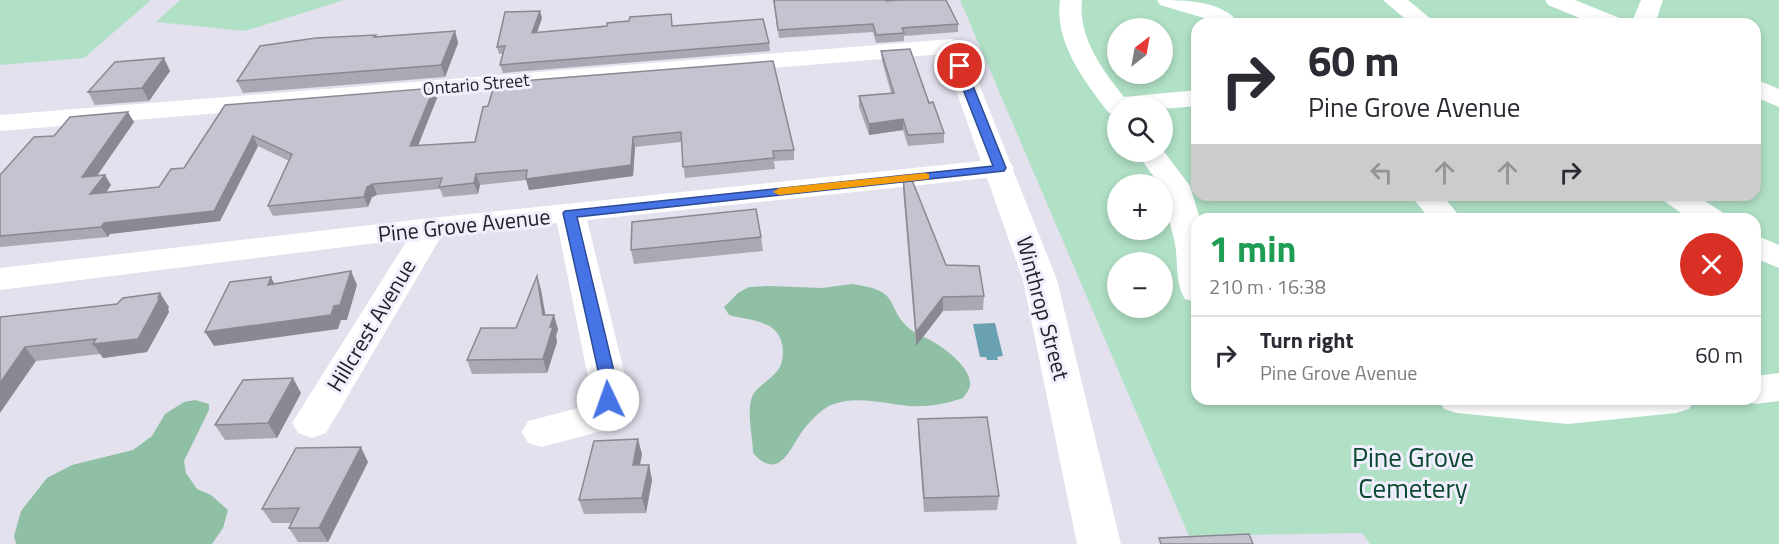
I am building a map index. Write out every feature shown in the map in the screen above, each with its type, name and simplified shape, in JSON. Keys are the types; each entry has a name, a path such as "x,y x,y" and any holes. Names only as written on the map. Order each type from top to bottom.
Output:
{"street":[{"path":"1071,0 1068,9 1073,32 1087,63 1110,96"},
{"path":"1168,0 1212,13 1219,18"},
{"path":"1394,0 1417,18"},
{"path":"1644,18 1652,0"},
{"path":"1560,1 1600,18"},
{"name":"Ontario Street","path":"0,123 952,46"},
{"name":"Winthrop Street","path":"952,46 1000,168 1040,280 1099,544"},
{"path":"1761,90 1779,99"},
{"path":"1173,101 1191,99"},
{"path":"1761,111 1779,108"},
{"path":"1161,162 1186,185 1191,242"},
{"name":"Pine Grove Avenue","path":"0,279 431,227 1000,168"},
{"path":"1430,201 1442,213"},
{"path":"1684,201 1702,213"},
{"path":"542,432 595,419 608,400 610,392 570,213"},
{"name":"Hillcrest Avenue","path":"312,423 431,227"},
{"path":"1761,248 1779,258"},
{"path":"1761,389 1779,387"},
{"path":"1518,405 1568,410 1617,405"}],"green space":[{"path":"0,0 151,0 84,58 0,65"},
{"path":"180,0 344,0 245,31 156,22"},
{"name":"Pine Grove Cemetery","path":"960,0 1779,0 1779,544 1370,544 1362,533 1189,536"},
{"path":"852,284 868,287 886,295 897,314 911,330 934,342 955,358 967,372 970,379 969,389 963,398 930,405 909,406 861,400 831,405 809,422 783,459 770,464 762,461 753,453 750,422 751,399 754,393 780,367 783,358 782,344 779,336 768,325 729,315 724,307 738,293 749,287 822,288"},
{"path":"195,400 209,404 209,410 184,461 186,473 197,489 211,495 228,510 223,528 212,544 16,544 14,536 21,511 47,478 72,465 133,450 152,436 165,414 184,402"}],"water":[{"path":"995,323 1003,356 997,357 998,360 987,360 986,357 980,357 973,324"}],"building":[{"path":"774,0 946,0 958,24 902,28 904,33 876,35 873,24 778,30"},
{"path":"540,11 532,33 607,26 607,23 629,21 630,17 671,14 672,26 763,19 769,43 500,65 505,46 497,47 505,12"},
{"path":"455,31 441,65 237,81 260,46 316,38 376,35 374,37"},
{"path":"910,49 929,103 933,102 944,133 908,135 903,119 869,124 859,96 894,93 881,51"},
{"path":"164,58 142,88 88,92 115,62"},
{"path":"773,61 794,150 773,151 774,158 683,167 681,132 633,137 631,165 526,179 527,170 476,174 474,183 439,187 442,178 373,184 367,187 364,197 268,206 292,154 253,136 214,211 104,223 101,227 0,236 0,175 34,137 54,136 70,117 128,112 82,177 105,175 90,194 159,187 171,169 184,168 225,105 434,88 410,146 475,142 483,107 488,106 495,83"},
{"path":"910,175 946,265 979,266 984,296 943,297 916,332 903,176"},
{"path":"756,209 761,237 631,250 632,222"},
{"path":"351,271 340,305 334,306 331,315 205,332 230,282 271,277 268,285"},
{"path":"537,276 543,315 554,315 550,327 553,327 543,359 467,360 481,328 516,328"},
{"path":"160,293 158,298 160,298 138,339 93,344 96,339 25,347 0,383 0,317 117,304 123,298"},
{"path":"293,378 268,423 215,425 243,380"},
{"path":"987,417 999,496 924,498 918,419"},
{"path":"638,439 633,465 649,465 642,498 579,500 594,441"},
{"path":"361,447 319,528 289,528 299,508 262,509 296,448"},
{"path":"1249,534 1253,544 1161,544 1159,538"}],"slow traffic":[{"path":"779,192 925,176"}],"route":[{"path":"608,400 610,388 570,213 1000,168 960,66"}]}
